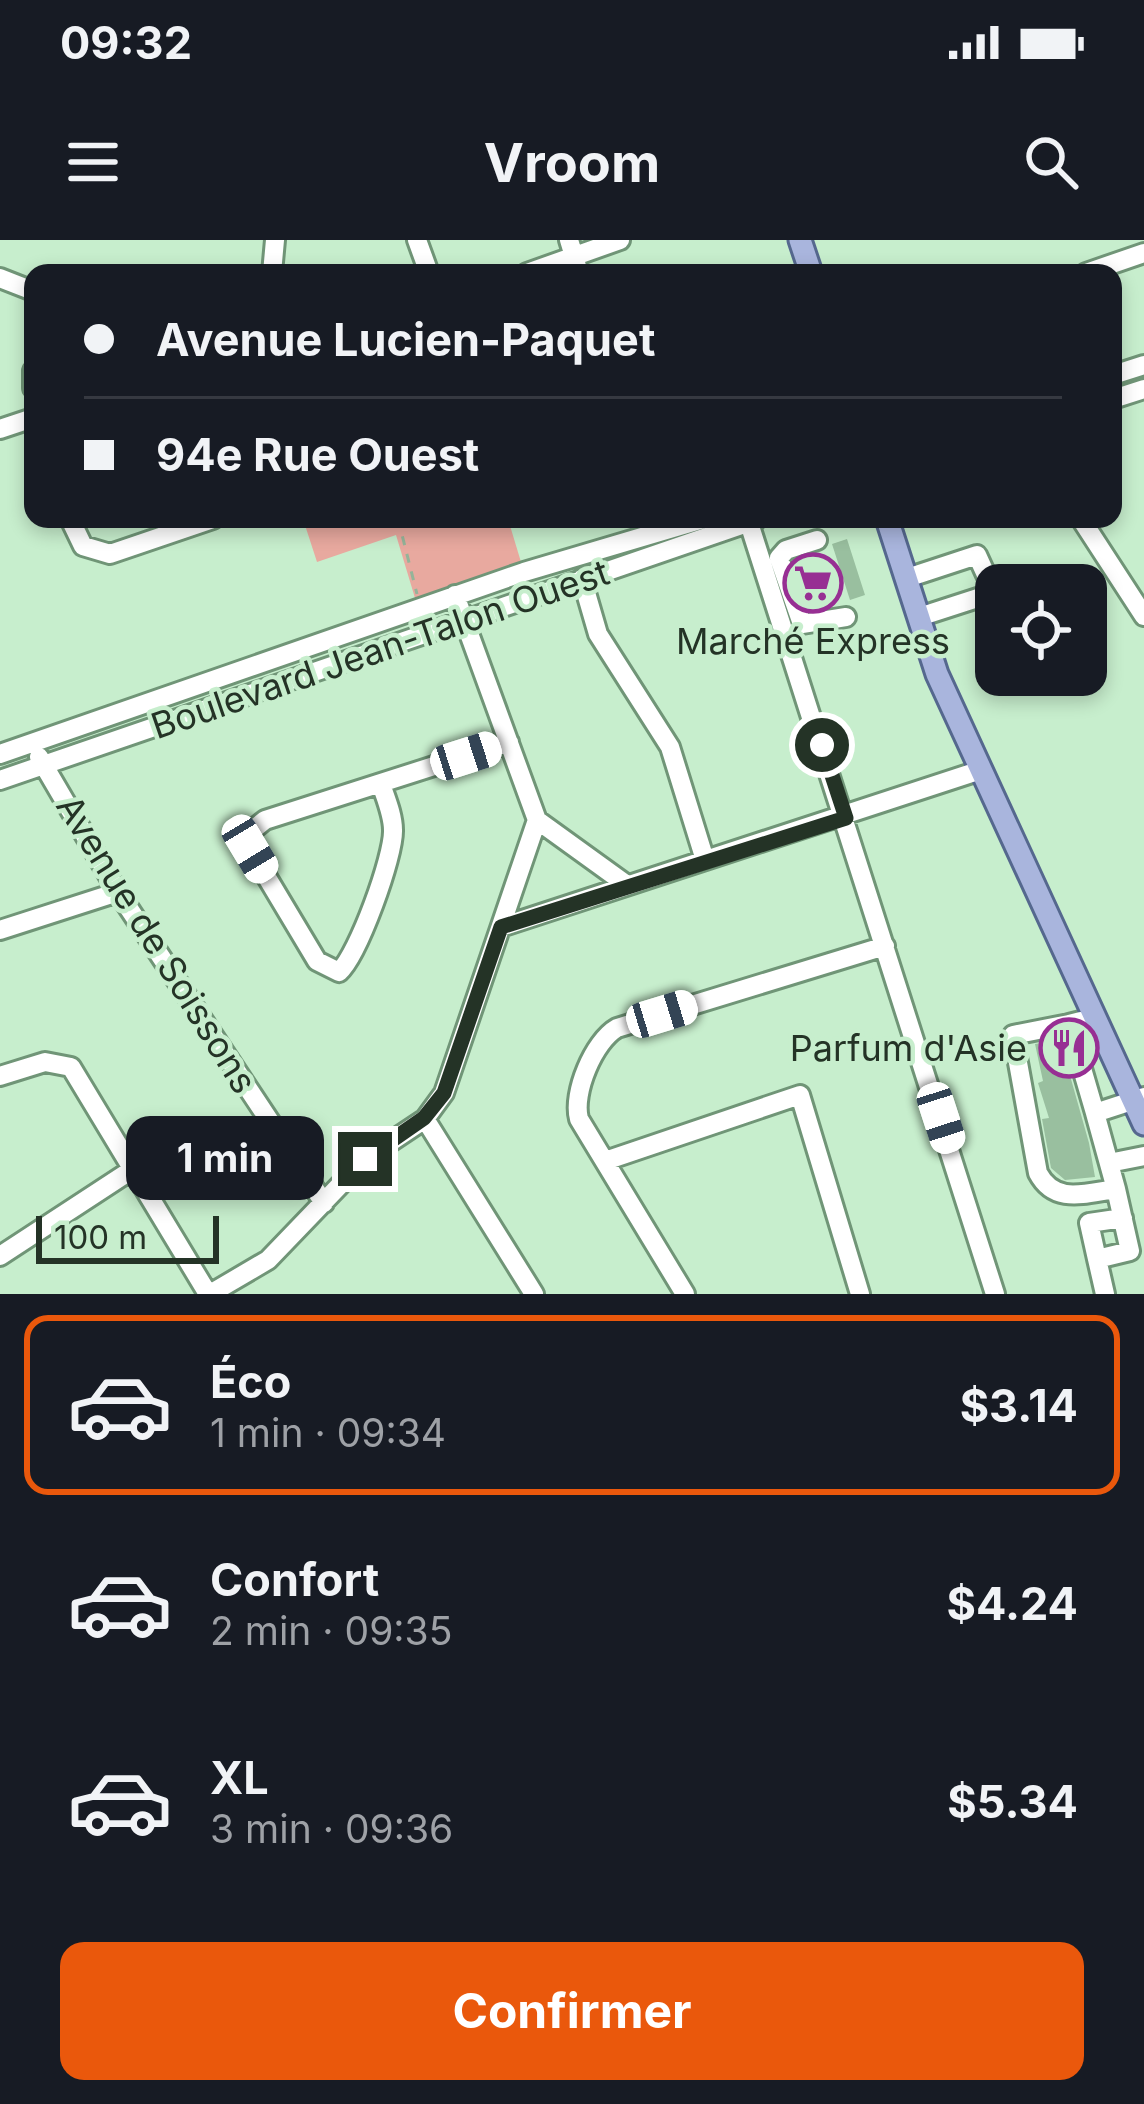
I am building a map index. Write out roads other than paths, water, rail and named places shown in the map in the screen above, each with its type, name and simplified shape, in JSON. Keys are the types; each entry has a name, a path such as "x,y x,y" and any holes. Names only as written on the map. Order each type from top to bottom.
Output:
{"main road":[{"path":"890,528 938,674 1141,1108"}],"street":[{"path":"574,257 620,240"},
{"path":"1112,264 1144,253"},
{"path":"74,528 83,547 110,554 187,528"},
{"name":"Boulevard Jean-Talon Ouest","path":"0,754 653,528"},
{"name":"Boulevard Jean-Talon Ouest","path":"0,780 734,528"},
{"path":"756,528 995,1294"},
{"path":"1087,528 1144,616"},
{"path":"817,540 786,550 779,558 802,624 846,616"},
{"path":"907,578 977,555 992,588 989,594 919,617"},
{"path":"582,580 598,634 670,747 705,860"},
{"path":"455,595 537,820 628,885"},
{"path":"381,784 393,824 390,855 352,956 339,972 331,972 317,962 250,849 249,832 265,820 508,742"},
{"name":"Avenue de Soissons","path":"31,743 118,892 324,1203"},
{"path":"501,927 846,818 981,770"},
{"path":"0,1076 45,1062 70,1067 209,1294 268,1260 365,1159 424,1118 444,1093 537,820"},
{"path":"0,930 118,892"},
{"path":"686,1294 575,1107 608,1033 885,946"},
{"path":"1096,1017 1013,1035 1038,1173 1047,1189 1062,1196 1116,1189"},
{"path":"1070,1024 1123,1218 1137,1251 1097,1259"},
{"path":"605,1161 800,1095 860,1294"},
{"path":"1095,1113 1141,1108"},
{"path":"424,1118 534,1294"},
{"path":"1109,1163 1144,1156"},
{"path":"3,1251 133,1168"},
{"path":"1105,1294 1089,1222 1123,1218"}],"place":[{"name":"Marché Express","path":"813,583"},
{"name":"Parfum d'Asie","path":"1069,1048"}]}
